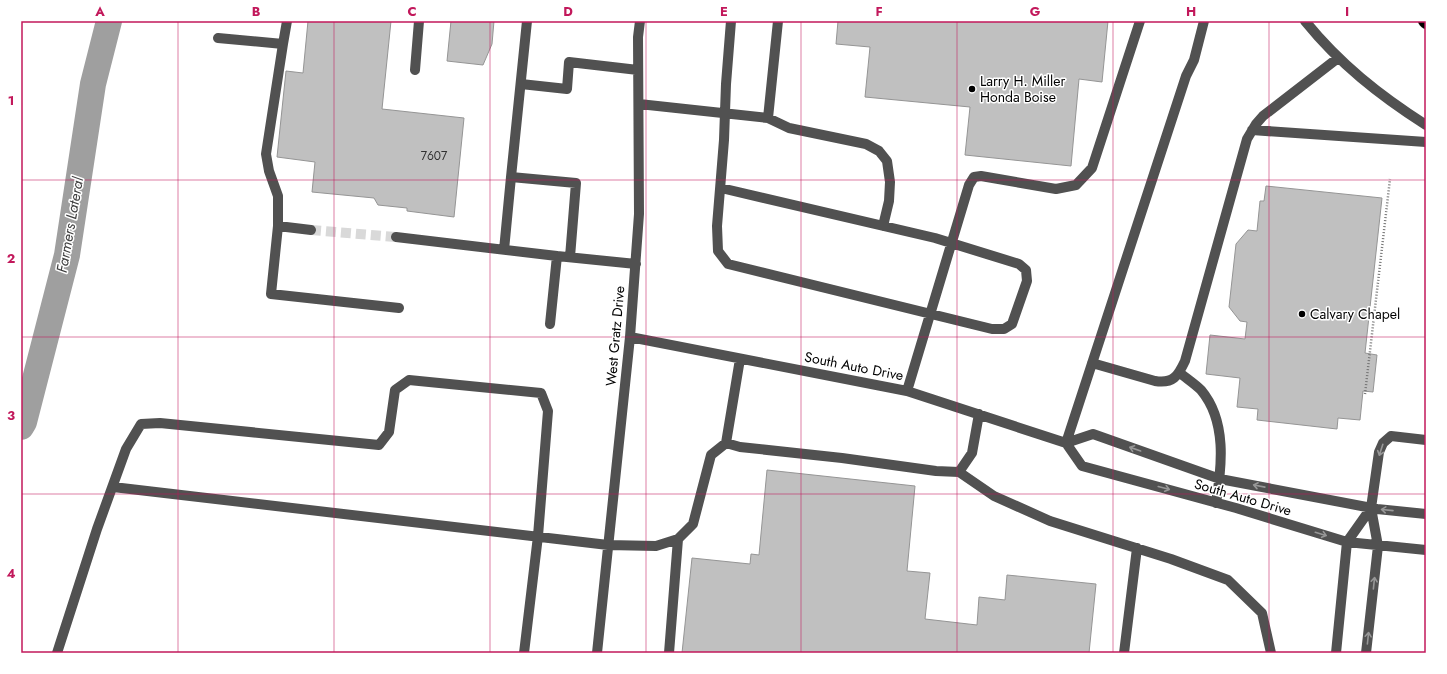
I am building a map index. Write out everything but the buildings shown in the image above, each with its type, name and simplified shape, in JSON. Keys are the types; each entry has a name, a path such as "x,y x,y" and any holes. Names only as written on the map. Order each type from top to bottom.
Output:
{"street":[{"path":"287,21 282,44 266,154 269,171 278,196 278,226 271,294 399,308"},
{"path":"415,70 419,21"},
{"path":"504,250 527,21"},
{"name":"West Gratz Drive","path":"597,653 630,337 636,264 639,214 638,37 640,21"},
{"path":"721,188 883,226 1019,264 1026,270 1027,281 1012,324 1004,329 992,329 728,264 718,251 717,226 721,188 726,84 731,21"},
{"path":"768,118 778,21"},
{"path":"907,391 969,185 974,177 981,176 1056,190 1076,184 1092,168 1140,21"},
{"path":"1066,443 1186,76 1194,60 1204,21"},
{"path":"1305,21 1323,44 1338,58 1392,103 1426,125"},
{"path":"218,38 282,44"},
{"path":"1092,363 1155,381 1164,382 1171,380 1180,373 1185,361 1247,139 1262,116 1338,58"},
{"path":"520,84 567,88 569,62 638,70"},
{"path":"639,104 768,118 789,128 866,144 879,151 886,161 890,182 889,201 883,226"},
{"path":"1252,130 1426,142"},
{"path":"512,177 576,183 570,258"},
{"path":"278,226 311,230"},
{"path":"396,237 570,258 636,264"},
{"path":"550,324 557,256"},
{"name":"South Auto Drive","path":"630,337 907,391 1066,443 1082,466 1216,503 1347,542 1426,550"},
{"path":"113,487 608,545 656,546 678,539 693,524 711,455 726,442 740,359"},
{"path":"1180,373 1200,390 1211,406 1219,426 1220,479 1216,503"},
{"path":"57,653 97,529 126,449 141,424 160,423 379,445 389,432 395,390 409,380 541,393 548,411 538,536 524,653"},
{"path":"959,472 972,453 979,414"},
{"name":"South Auto Drive","path":"1066,443 1093,434 1220,479 1371,508 1426,514"},
{"path":"1366,653 1378,546 1371,508 1379,452 1383,444 1391,436 1426,440"},
{"path":"726,442 740,447 842,458 936,471 959,472 994,496 1043,518 1137,548 1228,580 1262,613 1271,653"},
{"path":"1336,653 1347,542 1371,508"},
{"path":"669,653 678,539"},
{"path":"1124,653 1137,548"}],"path":[{"path":"1365,394 1390,179"}],"waterway":[{"name":"Farmers Lateral","path":"21,427 24,422 67,255 93,84 109,21"}],"tunnel":[{"path":"311,230 396,237"}],"place":[{"name":"Larry H. Miller Honda Boise","path":"972,89"},
{"name":"Calvary Chapel","path":"1302,314"}]}
